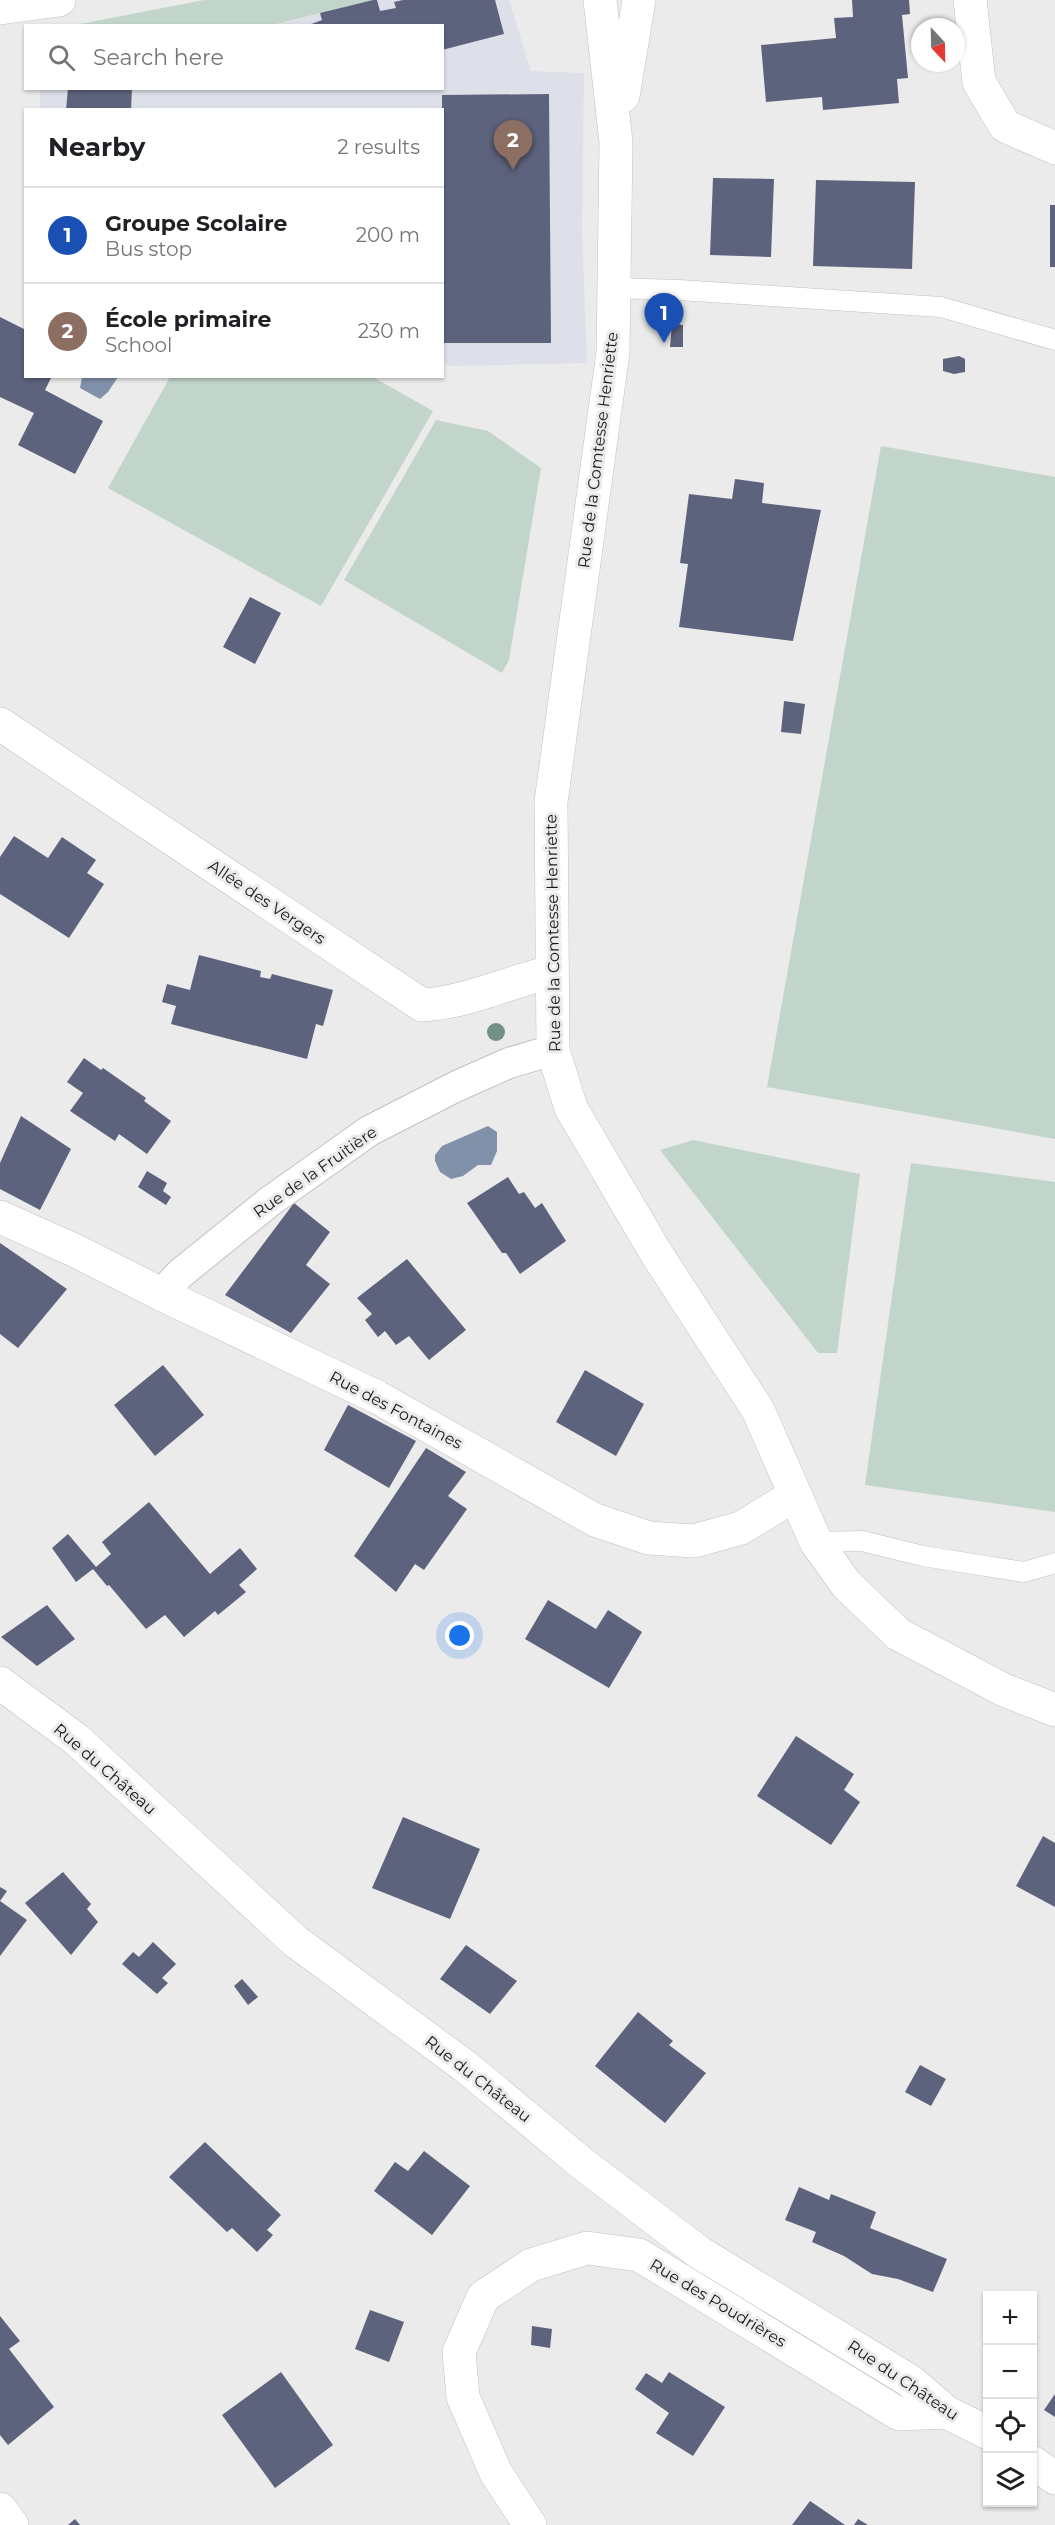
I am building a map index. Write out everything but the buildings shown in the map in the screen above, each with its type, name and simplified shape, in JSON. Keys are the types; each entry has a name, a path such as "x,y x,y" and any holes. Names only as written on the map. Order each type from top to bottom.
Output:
{"street":[{"path":"0,8 59,0"},
{"name":"Rue de la Comtesse Henriette","path":"600,0 616,142 613,352 551,802 553,1050 571,1108 656,1253 758,1410 816,1542 846,1584 898,1634 1004,1690 1055,1710"},
{"name":"Rue de la Comtesse Henriette","path":"616,142 639,0"},
{"path":"970,0 979,82 1005,126 1055,148"},
{"name":"Allée des Vergers","path":"0,724 422,1005 441,1004 551,972"},
{"name":"Rue de la Fruitière","path":"161,1294 181,1273 269,1202 369,1131 457,1086 509,1063 553,1050"},
{"name":"Rue des Fontaines","path":"0,1217 76,1251 377,1397 595,1520 649,1538 694,1541 741,1528 795,1495"},
{"name":"Rue du Château","path":"0,1683 77,1740 295,1941 466,2067 584,2165 700,2253 910,2381 946,2412 983,2431"},
{"name":"Rue des Poudrières","path":"530,2525 496,2473 463,2397 459,2352 483,2297 531,2265 587,2248 639,2255 899,2414 946,2412"},
{"path":"1037,2465 1055,2478"},
{"path":"0,2509 12,2525"}],"lane":[{"path":"614,288 679,290 941,308 1055,340"},
{"path":"816,1542 862,1541 923,1556 1024,1572 1055,1563"}],"shaded area":[{"path":"375,0 509,0 531,71 584,73 582,230 587,363 449,366 444,363 444,108 40,108 40,90 444,90 444,24 277,24"}],"green space":[{"path":"204,0 373,0 276,24 80,24"},
{"path":"169,378 375,378 433,411 321,606 108,488"},
{"path":"436,420 488,431 541,468 509,660 502,673 344,580"},
{"path":"881,446 1055,477 1055,1139 767,1087"},
{"path":"693,1140 860,1174 837,1353 818,1353 660,1150"},
{"path":"911,1163 1055,1182 1055,1512 865,1485"}],"water":[{"path":"82,378 117,378 100,399 80,388"},
{"path":"488,1126 497,1132 497,1151 491,1165 478,1165 463,1176 451,1179 440,1172 435,1155 442,1146"}],"place":[{"name":"École primaire","path":"513,170"},
{"name":"Groupe Scolaire","path":"664,343"}]}
